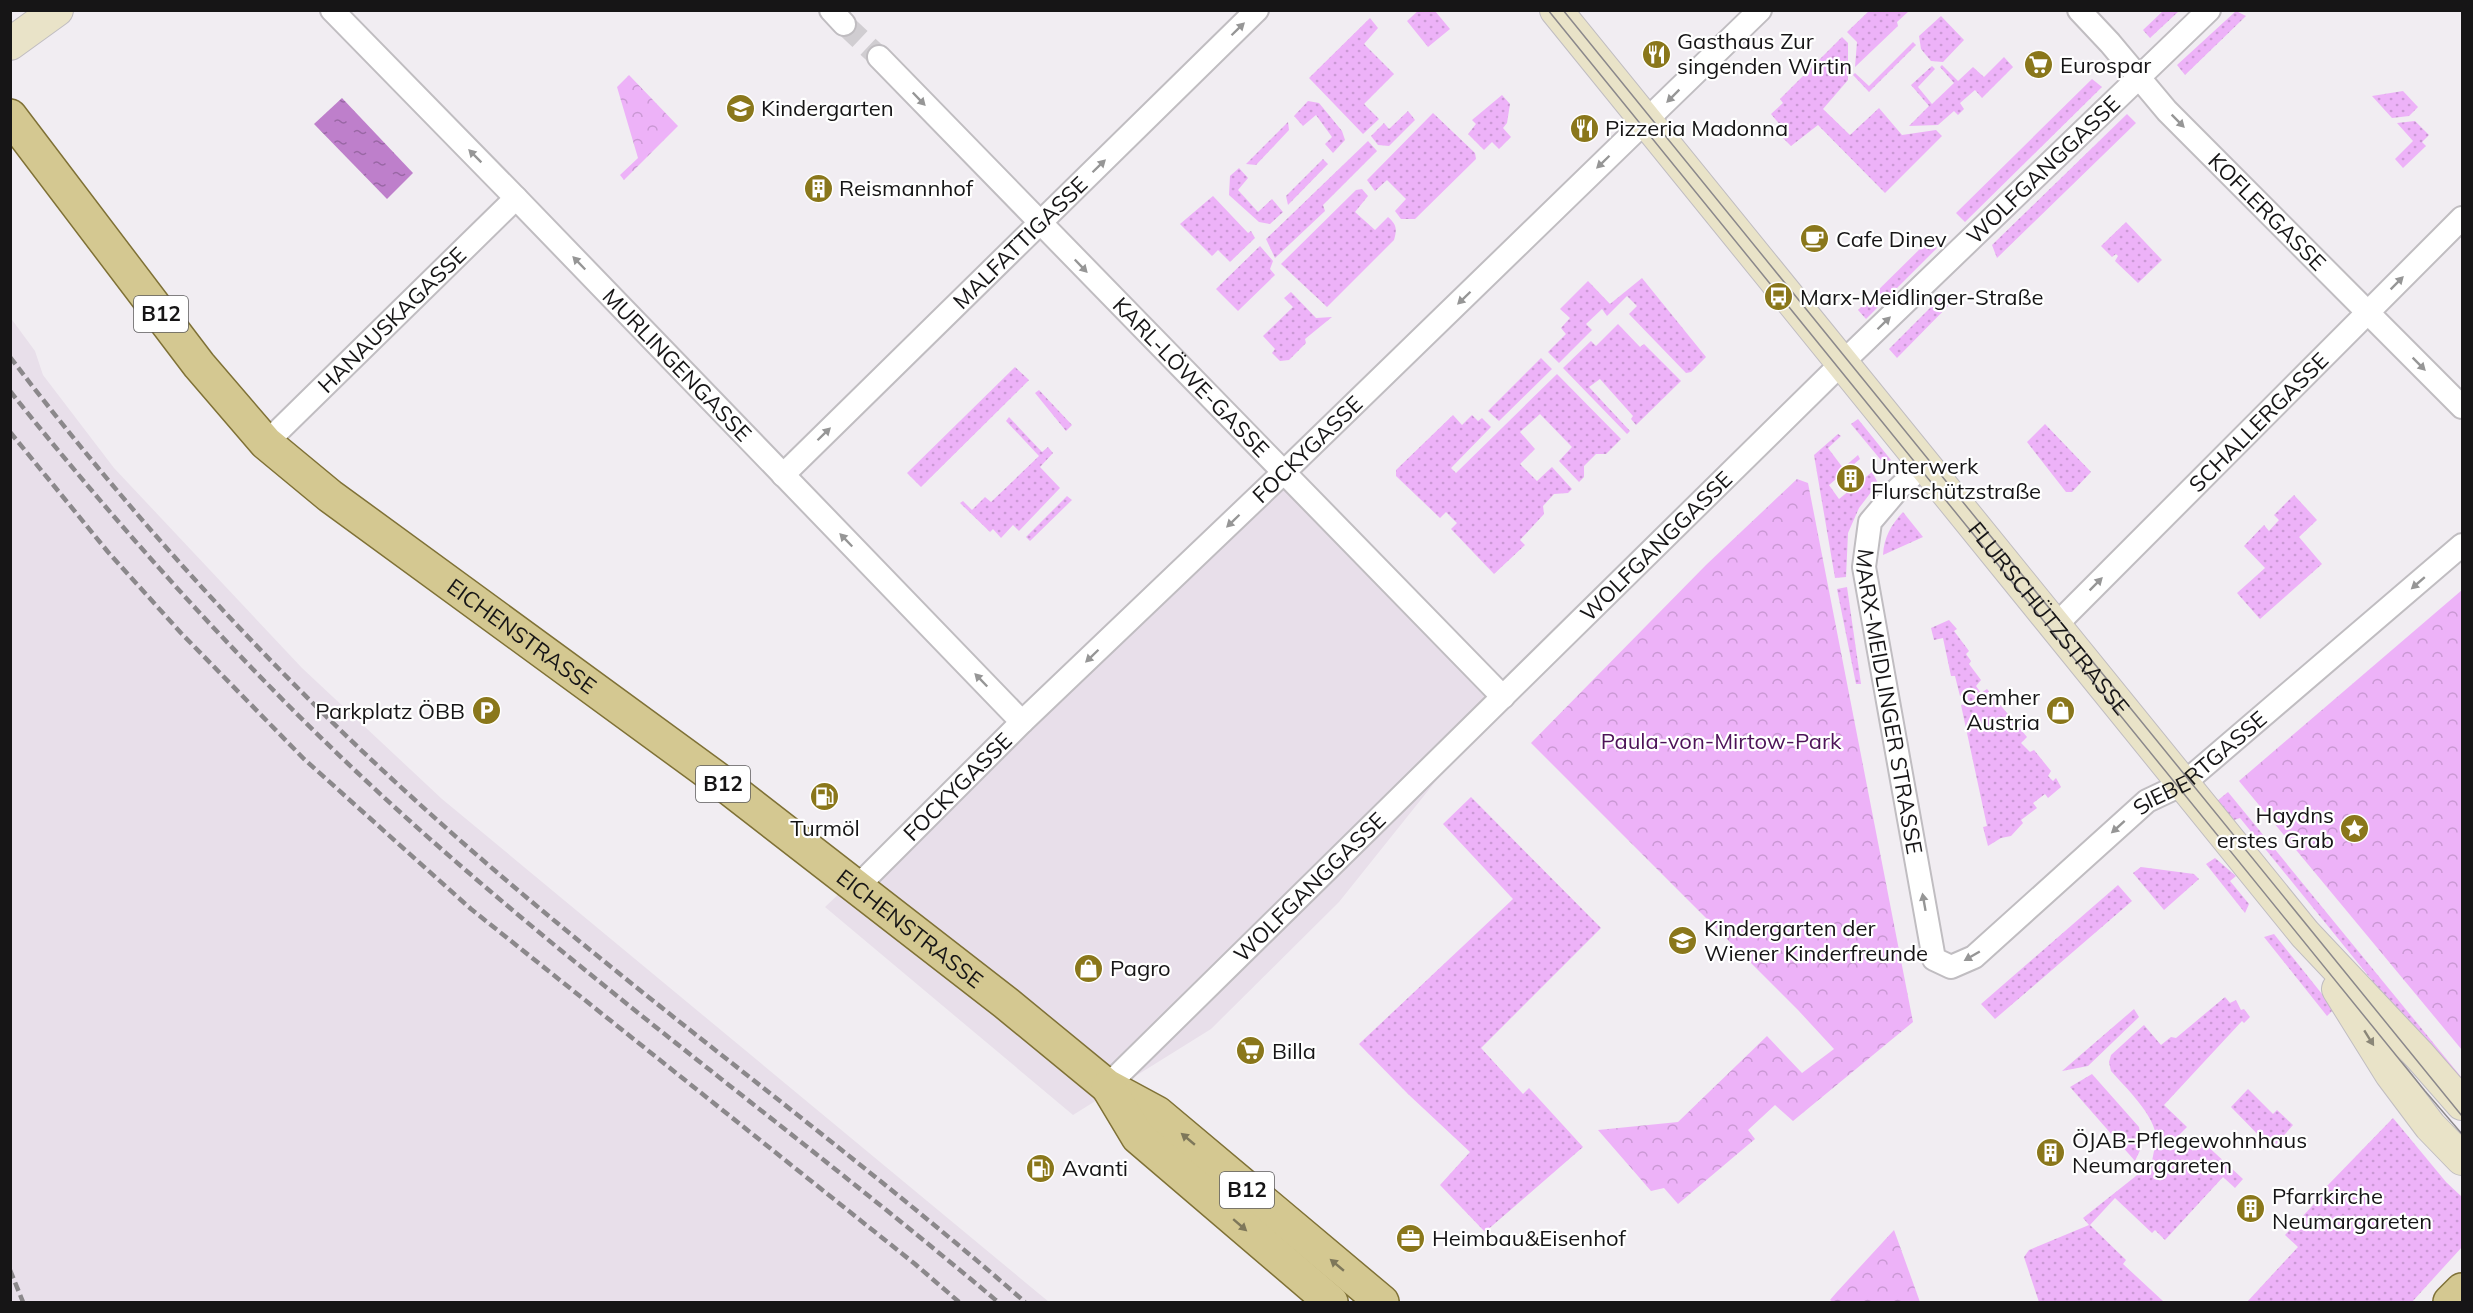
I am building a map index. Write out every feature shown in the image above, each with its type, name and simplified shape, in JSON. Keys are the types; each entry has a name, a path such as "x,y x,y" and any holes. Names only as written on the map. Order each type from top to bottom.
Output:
{"main road":[{"name":"EICHENSTRASSE","path":"10,116 199,365 266,443 330,496 720,781 1006,1003 1107,1086 1157,1113 1382,1302"},
{"name":"EICHENSTRASSE","path":"1107,1086 1138,1137 1331,1302"},
{"path":"2450,1302 2463,1290"}],"street":[{"path":"10,44 57,10"},
{"name":"MURLINGENGASSE","path":"332,10 1022,722"},
{"name":"MALFATTIGASSE","path":"783,475 1257,10"},
{"name":"FLURSCHÜTZSTRASSE","path":"1556,10 2305,934 2463,1104"},
{"name":"FOCKYGASSE","path":"856,887 1022,722 1283,473 1760,10"},
{"name":"KOFLERGASSE","path":"2079,10 2168,111 2463,407"},
{"name":"WOLFGANGGASSE","path":"1107,1086 1842,363 2209,10"},
{"name":"KARL-LÖWE-GASSE","path":"879,57 1503,698"},
{"name":"HANAUSKAGASSE","path":"266,443 516,198"},
{"name":"SCHALLERGASSE","path":"2055,626 2463,218"},
{"name":"MARX-MEIDLINGER STRASSE","path":"1924,464 1869,522 1864,567 1934,959"},
{"name":"SIEBERTGASSE","path":"1934,959 1951,967 1974,957 2147,801 2183,784 2463,545"},
{"path":"2305,934 2391,1074 2430,1126 2463,1159"}],"shaded area":[{"path":"10,317 35,351 43,375 114,468 302,668 442,799 1049,1302 11,1302"},
{"path":"1283,473 1503,697 1339,902 1211,1029 1073,1115 825,907"}],"green space":[{"path":"1419,10 1435,11 1450,29 1428,47 1407,21"},
{"path":"1870,10 1909,11 1897,22 1898,26 1855,67 1857,42 1847,32"},
{"path":"2164,10 2179,11 2150,38 2143,30"},
{"path":"2236,11 2246,16 2185,75 2177,65"},
{"path":"1941,16 1964,40 1943,62 1931,61 1921,49 1919,36"},
{"path":"1370,18 1378,28 1364,44 1394,74 1364,104 1379,119 1363,134 1309,78"},
{"path":"1842,37 1848,43 1848,80 1823,109 1850,135 1879,108 1902,135 1936,130 1942,136 1885,193 1818,125 1791,146 1783,138 1787,133 1771,114 1783,103 1780,99"},
{"path":"1913,42 1916,45 1869,92 1853,75 1855,73 1869,86"},
{"path":"2004,57 2013,67 1982,98 1975,90 1960,103 1964,109 1958,115 1954,111 1938,125 1909,126 1929,106 1911,85 1932,66 1935,69 1918,87 1932,104 1954,83 1940,67 1942,65 1958,81 1973,67 1984,77"},
{"path":"629,75 678,126 624,180 620,175 638,158 617,87"},
{"path":"2092,79 2102,87 1965,222 1956,213"},
{"path":"2403,91 2418,107 2409,116 2392,118 2372,96"},
{"path":"1502,95 1510,104 1507,123 1503,128 1511,137 1499,149 1492,142 1484,150 1468,134 1476,124 1472,120"},
{"path":"1308,101 1319,103 1342,131 1345,140 1333,153 1325,144 1332,137 1316,115 1303,126 1294,116"},
{"path":"1408,111 1415,120 1389,146 1378,145 1371,136 1384,123 1389,129"},
{"path":"1433,113 1475,153 1476,159 1415,219 1401,219 1395,211 1406,199 1387,180 1375,191 1367,180"},
{"path":"2127,114 2136,123 1997,258 1992,245"},
{"path":"2415,121 2429,135 2422,142 2426,146 2403,168 2395,159 2413,141 2397,123"},
{"path":"1288,122 1289,130 1256,165 1246,164"},
{"path":"1368,141 1377,151 1323,205 1325,211 1275,258 1266,239"},
{"path":"1323,159 1328,164 1288,205 1286,196"},
{"path":"1239,168 1248,178 1238,190 1258,212 1272,199 1283,212 1270,224 1259,222 1229,195 1230,176"},
{"path":"1362,189 1368,196 1355,212 1375,230 1388,217 1396,227 1394,240 1327,307 1281,264 1356,190"},
{"path":"1213,196 1248,233 1251,231 1255,238 1230,262 1218,250 1212,256 1180,224"},
{"path":"2126,222 2162,260 2138,283 2115,261 2118,256 2116,254 2112,257 2101,246"},
{"path":"1930,239 1937,248 1866,319 1858,310"},
{"path":"1260,246 1273,261 1270,269 1275,275 1238,311 1216,289"},
{"path":"1642,278 1706,357 1691,372 1686,373 1629,314 1637,306 1627,296 1607,316 1602,309 1586,324 1592,330 1559,363 1548,352 1566,334 1561,328 1570,318 1560,309 1588,281 1610,304"},
{"path":"1291,292 1316,318 1332,317 1305,339 1306,343 1289,360 1280,361 1272,353 1275,349 1263,336 1293,307 1284,298"},
{"path":"1944,294 1951,303 1897,358 1889,349"},
{"path":"1618,324 1640,347 1644,344 1681,381 1636,425 1631,419 1633,416 1600,379 1589,387 1630,431 1627,434 1563,368 1591,341 1596,346"},
{"path":"1541,358 1552,369 1499,421 1488,411"},
{"path":"1015,367 1029,380 921,487 907,473"},
{"path":"1557,374 1621,439 1606,454 1596,454 1584,466 1584,477 1579,482 1559,461 1572,447 1540,414 1520,432 1535,449 1520,464 1537,481 1552,467 1572,489 1568,493 1554,494 1543,506 1544,514 1520,540 1525,545 1494,574 1451,529 1457,523 1446,512 1440,518 1396,476 1396,470 1453,415 1462,425 1472,415 1478,421 1482,418 1491,427 1451,468 1456,473"},
{"path":"1039,390 1072,425 1066,431 1035,393"},
{"path":"1009,417 1042,452 1048,447 1053,453 1040,467 1060,488 1019,531 1013,525 1001,538 993,529 990,532 960,503 963,501 972,510 985,497 991,502 1039,456 1006,421"},
{"path":"1858,419 1891,460 1885,465 1851,424"},
{"path":"2045,424 2091,472 2072,492 2066,492 2027,442"},
{"path":"1838,434 1841,436 1828,448 1843,468 1858,455 1860,459 1829,485 1839,499 1872,472 1878,483 1859,508 1848,533 1846,577 1835,578 1814,455"},
{"name":"Paula-von-Mirtow-Park","path":"1797,479 1808,483 1913,1022 1793,1121 1775,1105 1748,1130 1755,1139 1678,1204 1664,1188 1651,1191 1598,1130 1678,1122 1767,1036 1802,1073 1834,1049 1798,1010 1531,743 1706,565"},
{"path":"2294,495 2317,520 2299,537 2322,564 2260,619 2237,593 2265,568 2244,546 2264,525 2269,531 2279,520 2274,515"},
{"path":"1067,496 1072,500 1030,541 1026,537"},
{"path":"1903,512 1923,537 1883,555 1889,532"},
{"path":"1847,587 1861,684 1856,684 1837,589"},
{"path":"2462,590 2462,1050 2239,781"},
{"path":"1949,620 1957,629 1954,631 1969,651 1966,654 1971,661 1969,664 1981,680 1976,686 1981,693 1987,689 2027,737 2021,743 2030,752 2034,750 2051,771 2048,776 2053,781 2056,778 2061,787 2048,798 2045,794 2033,803 2037,808 2021,820 2023,823 2011,836 2001,838 1988,846 1983,827 1987,826 1961,705 1969,703 1967,695 1960,696 1955,676 1951,676 1943,638 1934,640 1931,628"},
{"path":"2228,792 2462,1078 2462,1091 2240,818 2234,820 2217,801"},
{"path":"1471,797 1601,928 1481,1048 1523,1094 1529,1088 1583,1147 1485,1232 1440,1185 1470,1152 1359,1044 1513,899 1443,824"},
{"path":"2215,858 2236,876 2230,881 2249,904 2245,913 2206,864"},
{"path":"2141,867 2194,874 2199,879 2164,910 2133,873"},
{"path":"2118,885 2132,901 1995,1019 1981,1004"},
{"path":"2274,934 2334,1009 2327,1016 2264,937"},
{"path":"2225,997 2230,1003 2236,1000 2241,1010 2244,1009 2250,1017 2244,1023 2242,1021 2164,1105 2187,1127 2178,1136 2182,1141 2156,1139 2155,1130 2146,1112 2111,1071 2109,1062 2111,1055 2144,1025 2161,1045 2171,1037 2176,1038"},
{"path":"2134,1009 2139,1017 2088,1066 2062,1071"},
{"path":"2092,1074 2139,1127 2142,1146 2135,1161 2070,1087"},
{"path":"2248,1089 2273,1114 2277,1110 2293,1125 2272,1149 2231,1107"},
{"path":"2393,1118 2446,1182 2462,1197 2462,1247 2412,1302 2247,1302 2298,1247 2285,1235 2329,1188 2327,1186"},
{"path":"2202,1141 2243,1179 2235,1188 2223,1177 2165,1240 2155,1230 2152,1233 2115,1198 2090,1225 2126,1260 2123,1264 2164,1302 2039,1302 2024,1257 2029,1250 2089,1225 2083,1218 2152,1161 2155,1146 2190,1148 2193,1151"},
{"path":"1894,1230 1920,1302 1833,1302 1830,1300 1836,1293"}],"water":[{"path":"342,98 413,173 387,199 314,124"}],"tunnel":[{"path":"844,24 879,57"}],"tram line":[{"path":"1548,10 2462,1134"},
{"path":"1563,10 2462,1116"}],"railway":[{"path":"10,357 104,475 153,532 254,643 360,749 489,866 641,991 874,1176 1025,1302"},
{"path":"10,391 104,505 202,615 304,721 411,822 628,1005 998,1302"},
{"path":"10,432 108,552 181,633 304,759 471,909 915,1264 959,1302"},
{"path":"10,1270 23,1302"}],"place":[{"name":"Gasthaus Zur singenden Wirtin","path":"1656,54"},
{"name":"Eurospar","path":"2039,65"},
{"name":"Kindergarten","path":"740,108"},
{"name":"Pizzeria Madonna","path":"1584,128"},
{"name":"Reismannhof","path":"818,188"},
{"name":"Cafe Dinev","path":"1815,239"},
{"name":"Marx-Meidlinger-Straße","path":"1779,297"},
{"name":"Unterwerk Flurschützstraße","path":"1850,479"},
{"name":"Cemher Austria","path":"2061,710"},
{"name":"Parkplatz ÖBB","path":"486,711"},
{"name":"Turmöl","path":"825,796"},
{"name":"Haydns erstes Grab","path":"2355,828"},
{"name":"Kindergarten der Wiener Kinderfreunde","path":"1683,941"},
{"name":"Pagro","path":"1089,968"},
{"name":"Billa","path":"1251,1051"},
{"name":"ÖJAB-Pflegewohnhaus Neumargareten","path":"2051,1153"},
{"name":"Avanti","path":"1041,1168"},
{"name":"Pfarrkirche Neumargareten","path":"2251,1209"},
{"name":"Heimbau&Eisenhof","path":"1411,1238"}]}
